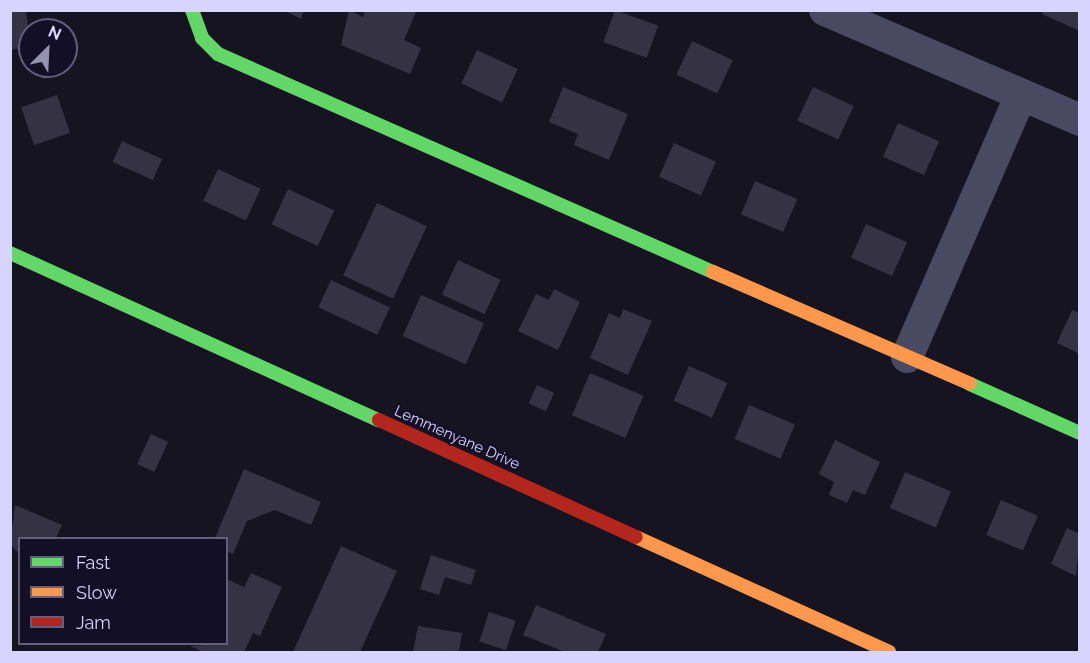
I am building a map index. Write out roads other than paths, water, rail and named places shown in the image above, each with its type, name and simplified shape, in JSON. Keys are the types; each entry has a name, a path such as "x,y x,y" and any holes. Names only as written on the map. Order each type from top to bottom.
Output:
{"street":[{"path":"192,10 202,38 218,54 1080,433"},
{"path":"825,10 1080,120"},
{"path":"907,357 1021,95"},
{"name":"Lemmenyane Drive","path":"10,253 889,652"}]}
